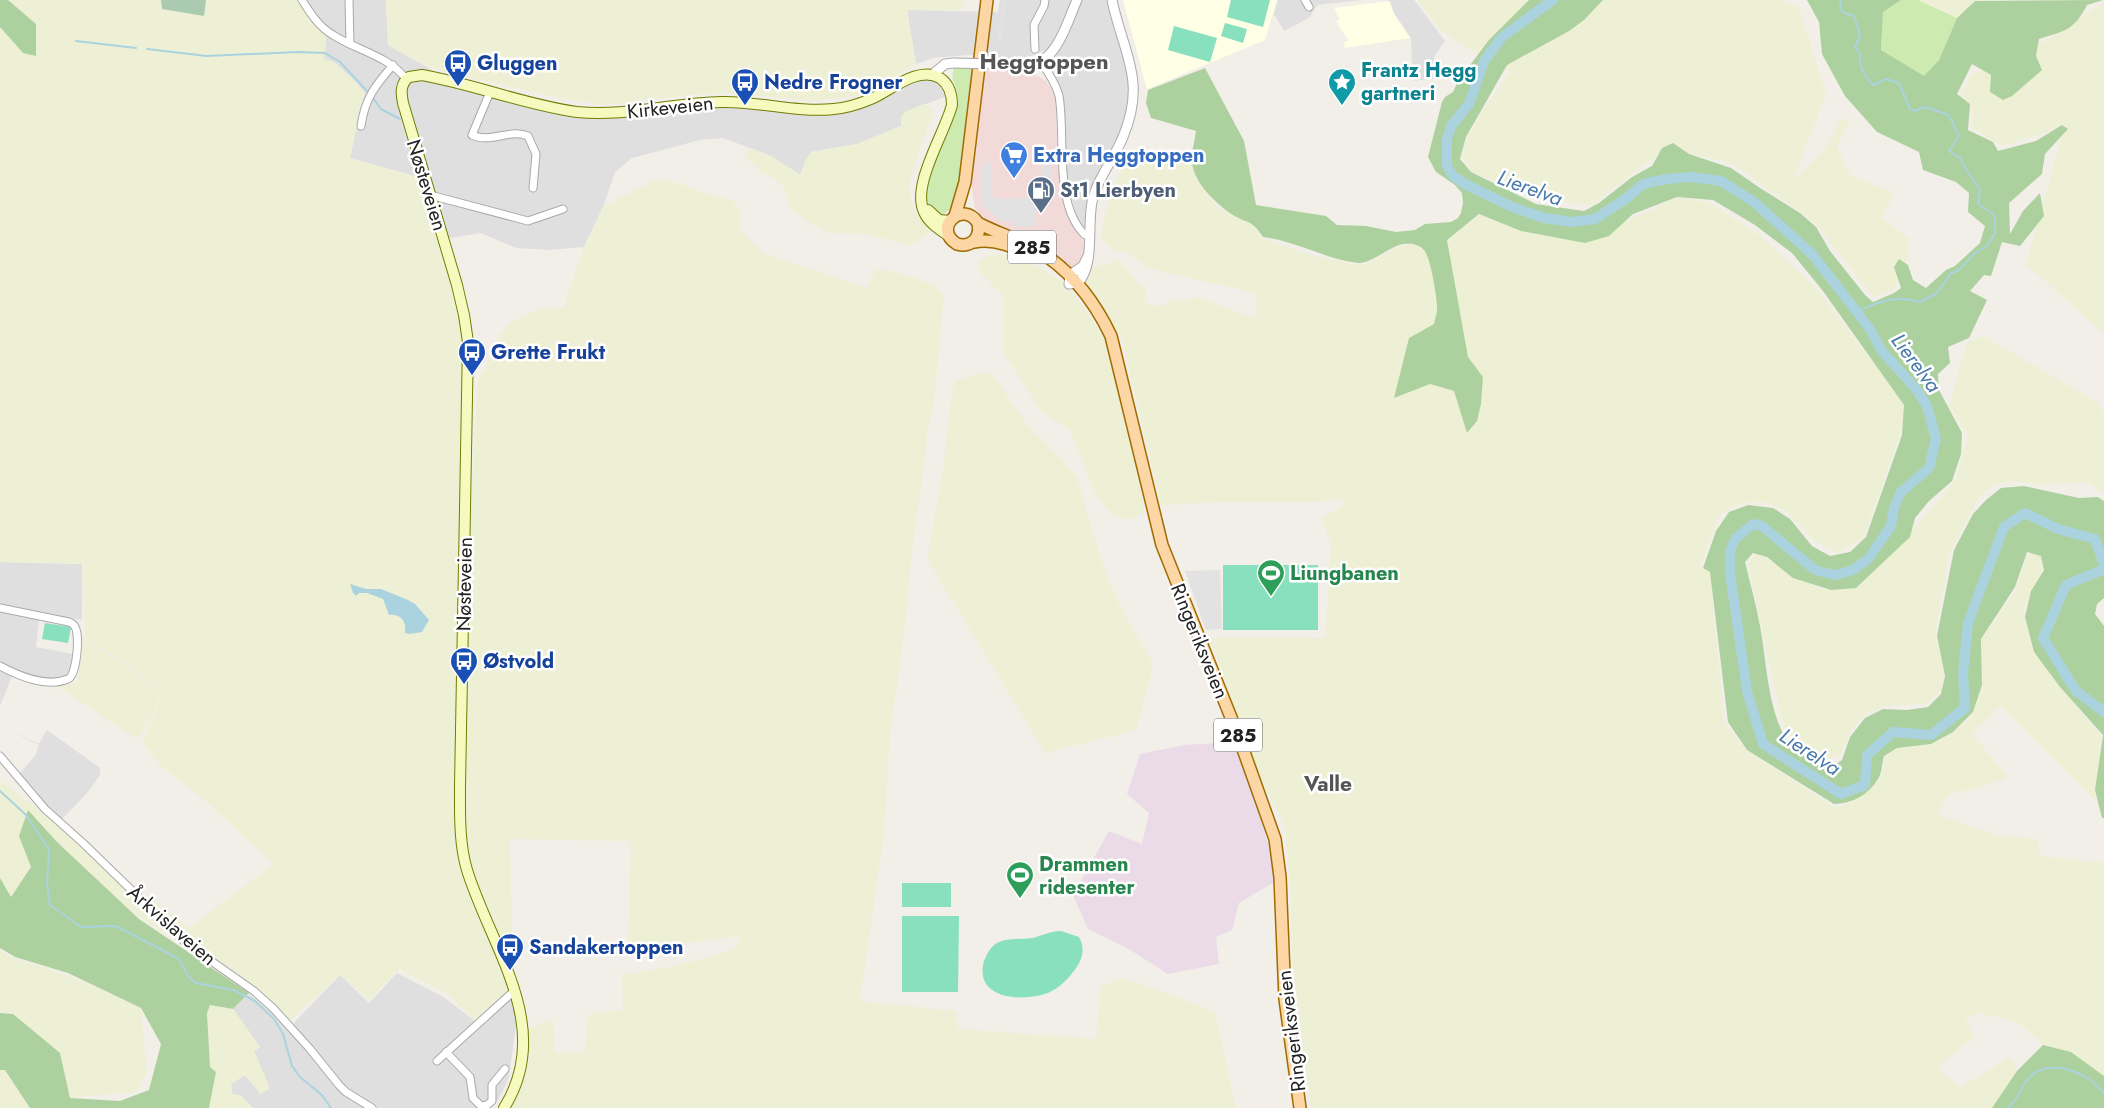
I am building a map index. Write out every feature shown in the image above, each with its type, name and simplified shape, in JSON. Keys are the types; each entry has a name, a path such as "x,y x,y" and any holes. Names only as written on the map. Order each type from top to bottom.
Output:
{"main road":[{"name":"285","path":"965,182 979,233 974,242 960,246 948,236 947,228 965,182 987,0"},
{"name":"Kirkeveien","path":"404,82 414,75 422,76 564,109 591,113 614,113 722,102 822,110 842,108 861,103 916,76 932,75"},
{"path":"932,75 943,80 950,91 952,104 922,184 922,208 929,220 948,236"},
{"name":"Nøsteveien","path":"404,82 403,103 461,300 468,342 460,829 471,881 514,991 522,1019 524,1051 519,1078 504,1108"},
{"path":"922,204 935,218 952,219"},
{"name":"285","path":"952,219 962,214 974,220"},
{"name":"Ringeriksveien","path":"974,220 1034,248 1056,262 1073,281 1114,352 1162,545 1238,735 1275,839 1280,877 1284,999 1300,1108"},
{"name":"Ringeriksveien","path":"974,242 991,241 1024,251 1073,281"}],"street":[{"path":"302,0 325,30 393,65 404,82"},
{"path":"349,0 350,44"},
{"path":"1035,49 1034,25 1044,6 1045,0"},
{"path":"943,80 953,63 1026,66 1041,61 1056,44 1077,0"},
{"path":"1073,281 1086,271 1088,235 1093,200 1123,138 1133,104 1132,69 1112,0"},
{"path":"1305,0 1309,7"},
{"path":"1041,61 1058,94 1061,150 1068,199 1077,226 1085,235 1088,235"},
{"name":"Kirkeveien","path":"932,75 945,64 953,63"},
{"path":"361,126 364,106 370,94 393,65"},
{"path":"490,92 472,135 486,138 518,133 528,136 536,154 533,188"},
{"path":"430,195 528,221 563,209"},
{"path":"0,608 69,622 74,625 76,630 77,648 73,674 68,679 61,681 27,678 0,666"},
{"name":"Årkvislaveien","path":"0,756 41,805 173,930 199,954 254,991 269,1004 310,1049 339,1085 346,1092 372,1108"},
{"path":"437,1061 514,991"},
{"path":"446,1052 470,1077 473,1098 481,1106 488,1105 492,1101 492,1085 505,1069"}],"shaded area":[{"path":"8,0 301,0 327,33 324,59 334,62 365,92 350,158 425,179 463,328 465,372 459,747 468,627 470,525 478,379 485,369 497,339 510,323 537,310 564,307 584,247 603,207 660,179 733,201 739,210 740,226 750,241 765,254 866,288 877,269 896,272 935,285 944,295 934,403 927,433 912,552 904,636 890,734 884,834 860,1001 956,1011 957,1029 1096,1039 1101,986 1122,978 1215,1011 1236,1108 509,1108 524,1079 529,1059 529,1028 553,1020 555,1053 585,1052 588,1014 623,1010 622,975 671,967 736,949 740,936 628,951 631,841 510,839 513,991 476,1022 448,994 399,969 369,1000 340,975 290,1020 260,991 191,944 187,948 140,918 57,842 28,810 20,836 31,867 10,897 0,878 0,780 189,928 274,864 209,804 159,764 142,741 154,717 161,693 142,675 85,637 82,564 0,562 0,27 23,53 36,55 36,24"},
{"path":"161,0 206,0 204,16 162,9"},
{"path":"301,0 386,0 388,45 448,79 585,113 693,104 835,109 915,76 931,80 941,86 947,96 905,112 901,120 901,126 857,144 811,152 800,175 773,157 723,138 700,140 632,158 615,172 603,207 584,247 550,250 516,248 481,233 449,238 425,179 350,158 359,85 334,62 324,59"},
{"path":"386,0 965,0 960,10 907,10 916,64 880,86 853,97 813,101 727,93 603,105 560,98 448,73 417,62 388,45"},
{"path":"1000,0 1110,0 1131,83 1127,119 1086,207 1085,226 1082,227 1077,219 1067,179 1056,80 1056,53 1043,51 1022,60 968,55 933,58 916,64 907,10 998,12"},
{"path":"1003,0 1007,0 1001,42 997,41"},
{"path":"1123,0 1277,0 1265,40 1147,89"},
{"path":"1278,0 1362,0 1317,5 1310,17 1284,31 1274,14"},
{"path":"1386,0 1414,0 1445,41 1434,57 1439,78 1413,81 1411,38 1394,13 1390,1"},
{"path":"1417,0 1779,0 1799,8 1826,94 1793,181 1826,148 1841,118 1850,121 1837,147 1851,176 1894,193 1883,218 1909,240 1908,257 1893,291 1873,297 1815,223 1732,163 1666,149 1591,205 1538,200 1472,172 1462,158 1467,138 1482,112 1510,72 1442,31"},
{"path":"1918,0 1981,0 1975,1 1957,18"},
{"path":"1389,1 1394,14 1410,38 1345,48 1344,43 1348,40 1336,21 1340,20 1334,8"},
{"path":"2104,2 2104,334 2026,264 2065,124 2039,135 2002,146 1973,128 1972,106 1959,97 1971,75 2041,43"},
{"path":"985,66 1027,71 1045,80 1056,98 1057,147 1064,196 1072,225 1084,242 1086,253 1082,262 1072,269 988,224 975,208 971,184"},
{"path":"924,104 932,108 931,120 909,183 915,211 931,232 909,246 867,234 829,233 793,212 783,187 773,178 762,173 744,156 751,148 773,157 800,175 811,152 857,144 901,126 901,117 905,112"},
{"path":"1141,150 1186,159 1191,162 1197,180 1216,206 1253,225 1261,238 1304,253 1361,266 1402,245 1444,242 1479,215 1521,231 1583,242 1678,197 1710,203 1759,235 1813,285 1907,405 1895,449 1864,536 1838,553 1814,541 1786,510 1758,501 1735,505 1720,515 1699,567 1710,572 1724,721 1746,750 1834,807 1850,803 1880,781 1885,757 1897,746 1932,742 1951,734 1973,715 1982,682 1982,638 2016,590 2026,557 2032,553 2038,553 2043,560 2043,568 2023,611 2031,644 2057,683 2101,736 2095,800 2000,706 1972,734 2007,775 2003,780 1976,789 1950,793 1937,814 1999,836 2038,839 2040,856 2104,863 2104,1076 2071,1052 2043,1045 2018,1022 1979,1013 1965,1019 1975,1037 1937,1067 1960,1088 2010,1057 2017,1071 1992,1108 1311,1108 1292,962 1291,893 1285,826 1244,748 1223,672 1209,640 1221,637 1325,638 1331,545 1322,519 1343,505 1342,499 1319,502 1217,502 1161,505 1121,336 1108,321 1087,289 1086,279 1092,268 1119,260 1137,282 1145,288 1145,302 1157,306 1166,305 1168,301 1174,298 1178,302 1196,297 1256,318 1255,293 1151,269 1140,263 1128,252 1112,250 1101,239 1105,212 1118,176 1130,157"},
{"path":"1047,161 1051,161 1052,193 1044,194 1042,166"},
{"path":"986,163 991,163 991,195 996,199 1037,198 1035,226 1014,227 1014,223 1001,220 985,208 982,202 982,169"},
{"path":"1003,254 1020,258 1063,282 1086,309 1105,341 1112,363 1144,504 1143,513 1132,519 1122,518 1109,512 1095,494 1070,430 1040,410 1004,354 1003,295 983,276 976,264 990,255"},
{"path":"1983,336 2097,402 2104,414 2104,494 2087,482 2042,485 2011,481 1998,484 1985,491 1975,505 1949,554 1935,635 1944,669 1941,691 1925,704 1886,706 1867,713 1854,726 1839,756 1831,759 1813,753 1792,742 1781,718 1748,564 1757,553 1820,589 1857,587 1918,524 1956,479 1968,436 1949,406 1967,342"},
{"path":"991,372 1027,425 1077,477 1100,557 1119,604 1152,662 1152,671 1136,730 1045,753 927,559 943,468 952,390 957,380 971,375"},
{"path":"0,562 82,564 82,620 40,612 36,647 73,654 70,676 43,679 14,671 0,706"},
{"path":"1220,570 1222,629 1206,630 1185,571"},
{"path":"80,636 141,676 160,693 153,716 138,739 58,687 78,682"},
{"path":"0,726 39,744 47,730 100,768 100,775 88,792 60,821 19,774 35,756 39,745"},
{"path":"1233,742 1259,813 1275,869 1274,882 1239,903 1232,930 1216,937 1219,964 1168,974 1127,948 1088,929 1073,895 1109,831 1142,844 1149,813 1127,794 1140,754 1184,745"},
{"path":"0,951 13,958 67,975 141,1008 147,1072 136,1092 70,1098 60,1053 13,1014 0,1011"},
{"path":"397,973 445,998 476,1022 513,991 516,1025 509,1077 499,1099 490,1108 253,1108 241,1096 232,1094 231,1084 245,1075 261,1094 254,1051 260,1047 233,1009 249,994 290,1027 340,975 369,1003"},
{"path":"210,1005 233,1009 260,1047 254,1051 270,1088 261,1094 245,1075 231,1084 232,1094 241,1096 253,1108 209,1108 216,1072 210,1067 207,1013"},
{"path":"0,1070 5,1070 30,1108 0,1108"}],"green space":[{"path":"0,0 8,0 36,24 36,56 23,53 0,27"},
{"path":"1231,0 1270,0 1263,27 1227,17"},
{"path":"1529,0 1603,0 1584,20 1569,31 1507,65 1466,137 1460,159 1471,172 1536,204 1584,211 1599,203 1632,177 1652,166 1662,148 1673,143 1689,154 1731,168 1800,213 1816,227 1830,251 1865,295 1873,302 1901,288 1894,267 1899,259 1908,265 1913,280 1926,288 1946,270 1955,266 1980,243 1985,226 1968,212 1969,193 1956,182 1923,170 1919,152 1877,132 1845,96 1822,54 1819,22 1807,0 1901,0 1883,12 1881,50 1924,76 1939,60 1957,18 1975,1 2103,0 2087,5 2078,20 2068,29 2039,39 2036,56 2042,70 2012,96 2003,100 1990,92 1991,75 1972,64 1957,94 1970,104 1968,130 1993,142 1998,151 2036,141 2062,125 2068,129 2045,154 2042,174 2009,203 2010,234 2023,211 2040,193 2044,216 2020,246 2002,242 1991,276 1984,275 1970,291 1987,300 1969,338 1948,347 1950,363 1938,374 1939,390 1962,433 1961,454 1952,481 1929,501 1915,518 1910,537 1856,588 1831,590 1793,578 1767,557 1753,553 1745,562 1760,626 1775,714 1780,728 1787,741 1795,749 1814,761 1831,768 1842,760 1850,737 1865,718 1883,709 1907,710 1928,707 1941,694 1945,676 1937,636 1954,550 1973,514 1986,500 2001,488 2024,486 2079,498 2098,497 2104,501 2104,598 2097,604 2095,614 2104,626 2104,818 2102,818 2095,790 2103,735 2060,687 2034,652 2025,617 2031,591 2044,570 2041,556 2027,552 2015,587 1981,639 1982,685 1973,712 1953,732 1931,744 1897,748 1884,756 1878,779 1859,798 1841,804 1834,804 1747,750 1728,722 1710,572 1703,568 1716,531 1729,512 1748,505 1773,508 1790,519 1812,546 1830,556 1850,552 1866,537 1902,435 1904,405 1823,291 1792,253 1755,225 1713,200 1677,197 1633,214 1609,236 1585,243 1521,231 1479,214 1447,240 1468,357 1483,377 1481,404 1477,421 1467,433 1454,391 1430,384 1394,398 1409,338 1434,324 1437,312 1433,276 1427,254 1424,250 1414,244 1403,244 1369,261 1358,263 1334,258 1287,242 1263,237 1253,225 1233,215 1220,205 1201,185 1193,170 1192,162 1196,131 1151,118 1146,103 1148,90 1205,68 1244,141 1256,205 1326,216 1337,225 1366,226 1396,232 1415,230 1425,224 1451,222 1458,218 1461,213 1462,193 1455,185 1436,172 1428,157 1442,102 1445,97 1453,92 1458,81 1489,40"},
{"path":"1901,0 1918,0 1957,18 1939,60 1924,77 1881,50 1883,12"},
{"path":"1225,23 1247,29 1243,43 1221,36"},
{"path":"1174,26 1217,38 1210,62 1168,50"},
{"path":"974,65 959,188 951,207 942,215 930,208 928,204 928,183 937,155 958,105 952,77 953,71 955,67"},
{"name":"Liungbanen","path":"1223,565 1318,565 1318,630 1223,630"},
{"path":"45,623 71,627 68,643 42,639"},
{"path":"28,810 57,842 139,919 249,993 233,1009 210,1005 207,1013 210,1067 216,1072 209,1108 30,1108 5,1070 0,1070 0,1013 13,1014 60,1053 70,1098 120,1101 149,1090 161,1044 141,1008 68,973 15,957 0,948 0,878 11,897 31,867 19,836"},
{"path":"902,883 951,883 951,907 902,907"},
{"path":"902,916 959,916 958,992 902,992"},
{"path":"1061,931 1079,937 1083,951 1081,960 1076,968 1060,986 1040,995 1017,997 995,992 988,986 983,977 983,965 988,952 994,945 1005,940 1032,938"},
{"path":"2043,1045 2071,1052 2104,1076 2104,1108 1992,1108 2017,1071"}],"water":[{"path":"350,584 366,589 381,589 408,600 415,604 429,620 422,632 405,633 404,622 397,615 389,615 383,599 367,593 359,593 356,596"}],"waterway":[{"name":"Lierelva","path":"1553,0 1502,37 1484,61 1469,104 1451,126 1447,139 1447,166 1453,176 1512,207 1544,218 1572,222 1595,219 1627,198 1643,184 1666,179 1692,177 1721,181 1754,202 1812,254 1870,329 1881,350 1916,389 1927,406 1936,439 1929,468 1900,493 1894,508 1891,526 1868,559 1853,570 1835,575 1815,570 1762,526 1753,524 1735,539 1730,552 1730,573 1747,691 1763,744 1841,794 1865,785 1867,755 1893,732 1931,735 1965,708 1963,673 1968,623 2004,527 2025,513 2058,529 2095,539 2104,564"},
{"path":"1840,0 1842,12 1854,16 1860,35 1855,47 1860,53 1862,70 1867,78 1873,85 1886,79 1899,83 1910,109 1915,111 1924,107 1949,115 1959,136 1949,151 1960,158 1980,189 1978,204 1992,213 1995,218 1995,233 1988,245 1975,253 1958,271 1951,273 1937,293 1920,302 1903,299 1888,300 1857,312"},
{"path":"76,41 136,48"},
{"path":"147,49 207,56 298,52 325,53 340,62 367,91"},
{"path":"373,98 381,109 400,119"},
{"name":"Lierelva","path":"2104,569 2066,585 2043,638 2076,691 2104,712"},
{"path":"0,791 26,815 49,849 47,884 50,905 81,927 116,926 179,959 188,976 196,983 233,990 255,1001 274,1019 283,1034 292,1066 300,1077 322,1095 331,1108"},
{"path":"2008,1108 2014,1102 2028,1079 2046,1068 2057,1068 2078,1073 2104,1093"}],"place":[{"name":"Gluggen","path":"458,87"},
{"name":"Nedre Frogner","path":"745,106"},
{"name":"Frantz Hegg gartneri","path":"1342,106"},
{"name":"Extra Heggtoppen","path":"1014,179"},
{"name":"St1 Lierbyen","path":"1041,214"},
{"name":"Grette Frukt","path":"472,376"},
{"name":"Liungbanen","path":"1271,597"},
{"name":"Østvold","path":"464,685"},
{"name":"Drammen ridesenter","path":"1020,899"},
{"name":"Sandakertoppen","path":"510,971"}],"district":[{"name":"Heggtoppen","path":"1044,61"},
{"name":"Valle","path":"1328,784"}]}
